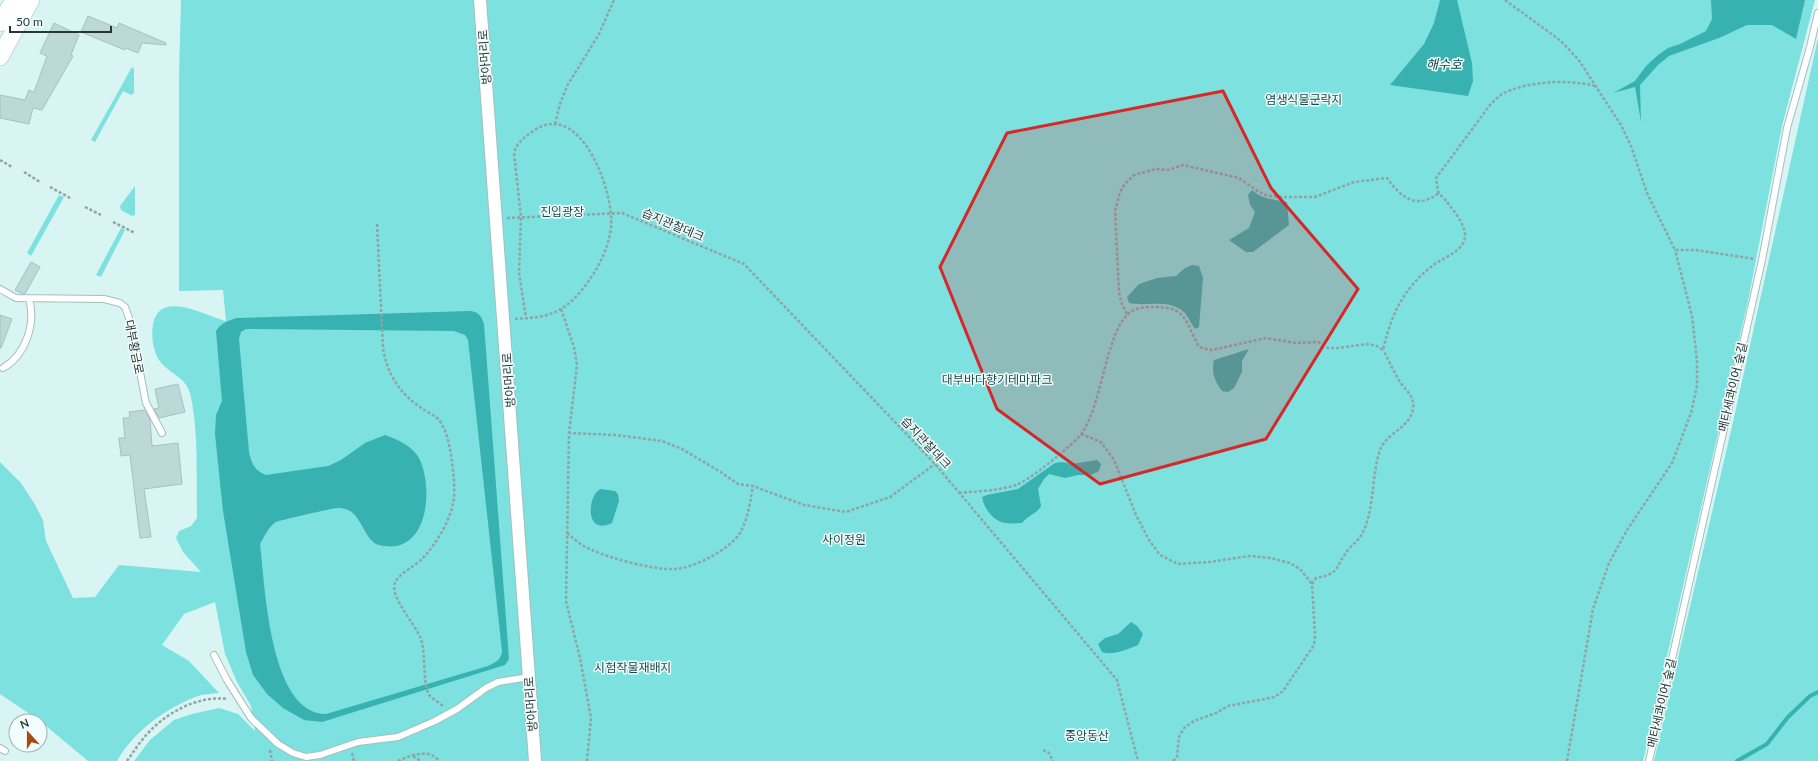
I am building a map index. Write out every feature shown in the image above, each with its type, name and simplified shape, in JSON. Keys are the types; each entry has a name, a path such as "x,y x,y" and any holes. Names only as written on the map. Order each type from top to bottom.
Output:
{"main road":[{"path":"0,24 14,0"},
{"path":"0,57 31,0"}],"street":[{"name":"방아머리로","path":"480,0 535,761"}],"lane":[{"name":"메타세콰이어 숲길","path":"1649,761 1762,260 1787,128 1818,12"},
{"name":"대부황금로","path":"0,289 12,297 29,299 104,300 120,303 124,307 130,321 143,393 150,412 162,433"},
{"path":"3,368 15,360 28,335 32,314 29,299"},
{"path":"214,655 239,700 251,718 278,744 293,753 306,757 320,755 358,742 398,737 435,722 486,688 498,682 529,676"}],"path":[{"path":"555,124 560,104 567,86 599,34 614,0"},
{"path":"1505,0 1561,41 1578,59 1621,125 1631,146 1647,193 1676,250 1692,316 1697,360 1697,386 1691,413 1672,463 1627,530 1608,563 1600,584 1593,609 1567,761"},
{"path":"1383,350 1389,324 1394,311 1406,293 1433,265 1455,252 1463,244 1465,235 1463,229 1455,211 1439,193 1436,178 1490,105 1501,95 1515,89 1539,84 1565,82 1595,86"},
{"path":"504,320 526,318 550,314 567,306 594,275 606,250 611,228 611,214 601,174 588,148 576,133 565,125 550,124 537,128 517,144 514,153 521,217 519,273 526,318"},
{"path":"0,160 12,167"},
{"path":"1127,314 1121,302 1119,292 1115,211 1120,192 1124,185 1134,175 1156,169 1168,170 1183,165 1239,178 1247,185 1268,196 1315,197 1354,182 1387,178 1392,185 1407,198 1415,201 1429,200 1439,193"},
{"path":"24,172 40,182"},
{"path":"50,187 72,200"},
{"path":"85,207 101,215"},
{"name":"습지관찰데크","path":"611,214 622,213 744,264 935,464 1117,680 1138,761"},
{"path":"497,219 611,214"},
{"path":"113,222 135,233"},
{"path":"377,224 383,348 386,364 394,382 407,398 438,419 446,433 451,454 454,498 447,521 434,543 421,559 395,582 393,590 421,639 424,655 425,676 429,693 449,713"},
{"path":"1676,250 1696,250 1762,260"},
{"path":"561,308 574,347 576,365 569,433 566,601 580,658 591,718 587,761"},
{"path":"959,493 1017,485 1028,479 1081,434 1095,408 1114,337 1127,314 1133,310 1141,308 1170,308 1179,311 1183,315 1200,347 1212,350 1266,338 1296,343 1318,342 1328,348 1368,344 1377,346 1383,350 1401,383 1411,395 1414,408 1411,417 1402,427 1388,438 1380,450 1369,510 1362,534 1348,550 1336,570 1329,576 1316,578 1312,584"},
{"path":"569,433 616,435 662,441 682,449 738,484 753,486 804,505 846,512 890,497 935,464"},
{"path":"1081,434 1100,442 1114,460 1136,515 1149,540 1160,555 1178,564 1209,562 1250,556 1270,558 1290,563 1300,569 1312,584 1315,635 1314,645 1283,691 1275,697 1228,706 1216,713 1194,721 1184,728 1179,737 1177,757 1173,761"},
{"path":"567,533 578,543 608,556 661,568 676,569 688,566 717,554 732,542 740,533 745,522 753,486"},
{"path":"127,761 149,731 171,713 198,701 220,698 239,700"},
{"path":"1042,750 1049,753 1053,761"},
{"path":"398,761 427,753 435,756 439,761"},
{"path":"413,756 421,761"}],"highlighted area":[{"path":"1223,91 1271,188 1358,289 1266,439 1100,484 997,409 940,267 1007,133"}],"green space":[{"name":"대부바다향기테마파크","path":"181,0 1815,0 1782,126 1749,296 1643,761 134,761 150,740 174,720 192,714 219,708 238,714 255,731 251,706 237,682 225,654 215,602 184,614 162,645 189,661 219,693 198,696 163,714 142,730 132,740 117,761 88,761 48,728 48,713 28,713 0,694 0,462 21,483 34,503 43,520 46,541 73,598 95,597 119,565 201,572 183,552 176,538 179,531 191,526 197,518 196,439 193,407 190,393 185,383 159,360 154,348 152,333 157,314 164,308 173,306 196,310 226,321 223,290 179,291 179,76"},
{"path":"1818,38 1818,761 1654,761 1733,422"},
{"path":"132,67 134,69 134,93 131,95 123,91 95,142 91,140"},
{"path":"135,186 135,215 132,216 121,210 120,206"},
{"path":"59,195 64,197 31,256 27,253"},
{"path":"121,228 125,230 101,277 96,275"}],"water":[{"name":"해수호","path":"1440,0 1457,0 1472,63 1473,81 1468,96 1390,85 1424,44 1434,23"},
{"path":"1711,0 1805,0 1796,39 1772,25 1747,25 1719,38 1669,56 1658,65 1640,85 1641,122 1635,87 1613,93 1635,81 1646,66 1668,48 1680,44 1706,31 1712,19"},
{"path":"1252,190 1260,196 1287,202 1289,225 1253,252 1246,252 1229,240 1249,228 1255,212 1250,205 1248,195"},
{"path":"1192,265 1199,266 1203,278 1199,327 1195,329 1185,313 1179,308 1165,304 1129,303 1127,297 1139,284 1157,278 1176,276 1185,268"},
{"path":"471,311 481,316 484,324 509,659 505,665 322,722 304,720 283,708 267,694 253,675 246,652 223,511 215,434 216,415 222,401 216,331 220,326 237,318","holes":["246,329 454,331 465,335 468,340 502,651 501,657 496,662 488,666 326,714 307,708 292,693 281,671 268,615 260,544 269,529 276,522 338,508 343,508 354,514 367,535 379,545 395,546 408,541 417,532 423,519 426,504 424,473 420,460 410,447 385,435 365,443 341,460 328,466 266,475 256,469 249,452 239,339 241,332"]},
{"path":"1249,349 1242,361 1242,372 1234,388 1228,392 1222,391 1214,377 1214,360"},
{"path":"1097,460 1101,464 1099,471 1091,475 1078,475 1065,478 1049,474 1038,489 1041,506 1022,523 1008,523 997,520 990,514 983,502 982,497 987,495 1018,489 1055,463 1062,462 1072,464"},
{"path":"601,489 615,491 618,494 619,501 612,523 603,526 596,524 592,519 591,513 593,498"},
{"path":"1131,622 1137,626 1143,634 1138,645 1116,653 1102,652 1098,644 1105,638 1118,634"}],"building":[{"path":"88,16 117,28 119,23 166,43 166,45 142,43 138,53 126,48 125,50 81,32"},
{"path":"54,23 79,35 71,55 73,56 42,110 33,108 29,124 0,118 0,95 25,100 29,90 34,92 47,56 40,53"},
{"path":"31,262 40,267 25,294 22,294 15,290"},
{"path":"0,315 12,319 1,348 0,348"},
{"path":"178,384 185,412 159,418 154,409 159,408 155,389"},
{"path":"145,410 150,420 152,446 178,443 182,484 144,489 151,537 140,538 130,455 121,456 119,438 125,438 123,418 130,418 129,412"}],"waterway":[{"path":"1737,761 1767,744 1788,717 1810,696 1818,692"}],"park label":[{"name":"염생식물군락지","path":"1304,100"},
{"name":"진입광장","path":"562,212"},
{"name":"사이정원","path":"844,540"},
{"name":"시험작물재배지","path":"633,668"},
{"name":"중앙동산","path":"1087,736"}]}
